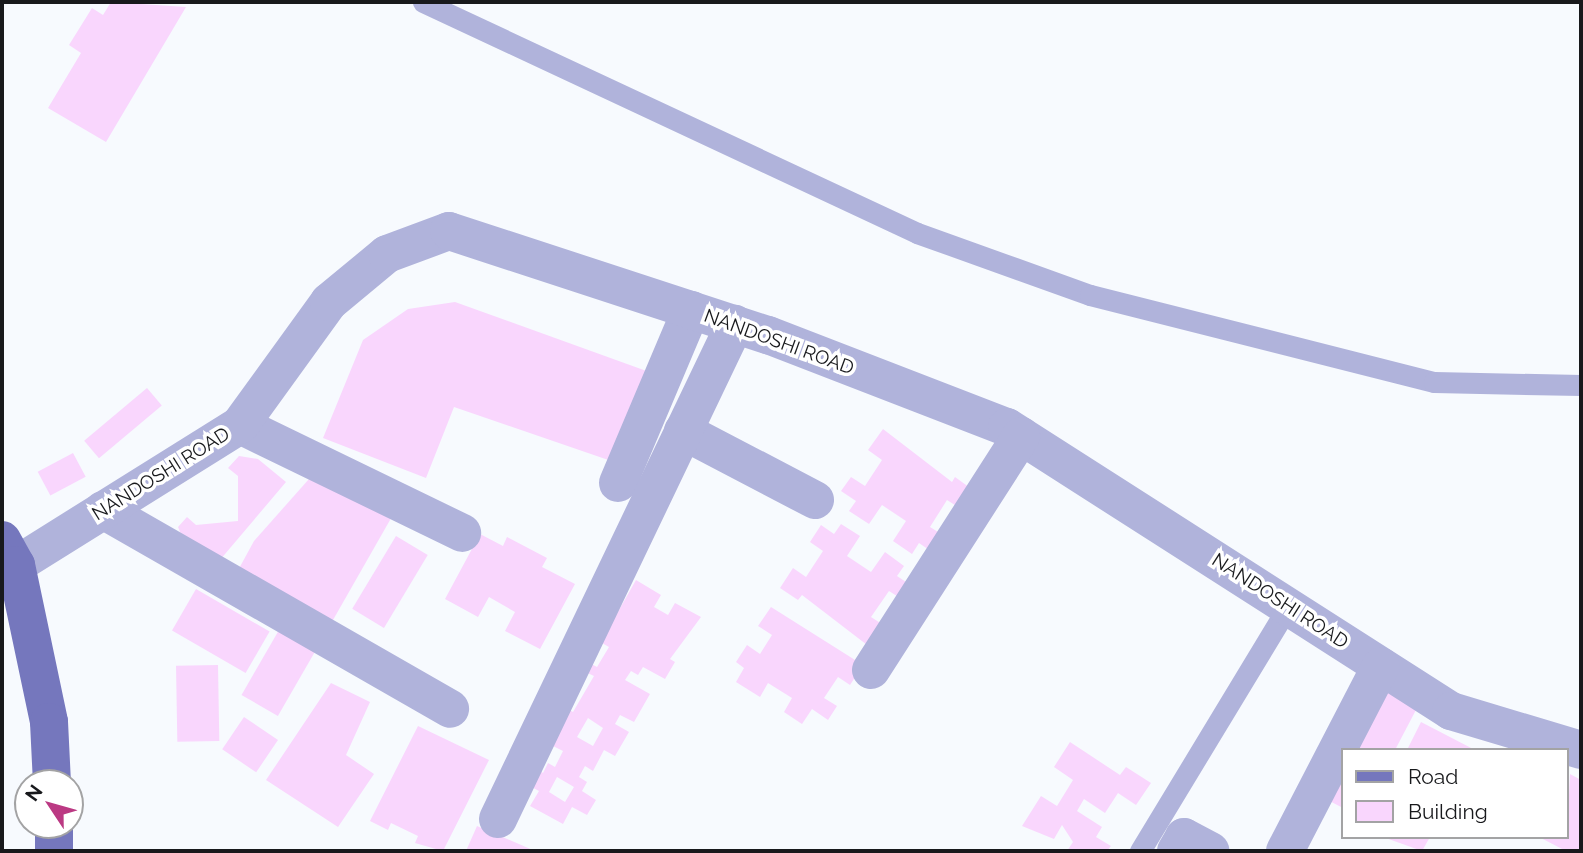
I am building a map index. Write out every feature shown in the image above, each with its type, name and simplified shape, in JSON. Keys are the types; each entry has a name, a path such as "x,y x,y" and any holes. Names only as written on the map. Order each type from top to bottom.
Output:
{"main road":[{"path":"9,553 49,722 51,769"}],"street":[{"name":"NANDOSHI ROAD","path":"9,553 103,510 240,425 330,302 387,254 449,231 736,324 1021,436 1451,711 1581,750"},
{"path":"618,483 691,310"},
{"path":"498,819 736,324"},
{"path":"240,425 462,533"},
{"path":"683,431 815,500"},
{"path":"871,670 1021,436"},
{"path":"103,510 450,709"},
{"path":"1285,851 1381,666"},
{"path":"1176,851 1184,837 1210,851"}],"lane":[{"path":"422,2 917,233 1090,295 1434,382 1581,385"},
{"path":"1140,851 1288,607"}],"building":[{"path":"111,2 186,7 106,142 48,108 81,53 69,45 92,8 103,15"},
{"path":"455,302 652,373 620,464 454,407 426,478 323,438 363,340 408,309"},
{"path":"147,388 162,406 99,458 84,441"},
{"path":"883,429 952,482 955,477 973,490 961,509 947,500 930,527 943,535 932,552 919,543 912,554 893,541 906,521 882,505 869,524 849,511 856,501 841,491 851,477 865,486 882,460 868,450"},
{"path":"73,453 86,477 50,496 38,472"},
{"path":"239,456 258,459 286,482 214,567 185,544 178,527 187,517 196,525 238,521 238,476 228,468"},
{"path":"309,479 394,513 329,627 236,574 254,541"},
{"path":"841,524 860,536 847,556 871,572 885,552 904,566 897,576 912,586 903,600 889,591 871,617 885,626 871,648 802,595 798,600 780,588 793,568 806,577 823,551 810,542 821,525 834,534"},
{"path":"480,534 503,546 507,537 547,558 542,567 575,584 540,649 505,631 515,612 489,597 478,617 445,599"},
{"path":"396,536 428,555 384,628 352,609"},
{"path":"636,580 661,595 654,607 668,615 675,603 701,617 670,659 675,662 665,679 643,667 638,675 631,671 625,680 650,694 634,722 620,715 615,724 629,732 615,756 604,750 593,771 585,766 579,777 587,782 582,791 596,800 587,815 572,807 563,824 530,806 539,791 526,784 535,767 543,773 548,763 555,767 563,751 553,746 562,706 573,712 594,676 579,669 584,660 597,667 609,647 595,639 606,633","holes":["588,718 603,728 593,746 577,737","557,777 574,787 565,802 549,792"]},
{"path":"196,589 270,632 246,673 172,631"},
{"path":"771,607 863,665 850,685 838,677 824,698 837,706 828,720 812,709 802,724 784,712 792,698 768,683 760,697 736,682 744,668 736,662 747,645 760,654 772,635 758,626"},
{"path":"279,630 315,651 278,716 242,695"},
{"path":"218,665 219,741 177,742 176,666"},
{"path":"331,683 370,702 346,755 374,774 338,827 266,780"},
{"path":"1376,686 1417,708 1396,748 1358,748 1346,742"},
{"path":"244,717 278,740 256,772 222,749"},
{"path":"1421,722 1471,748 1408,748"},
{"path":"418,726 489,760 443,851 415,843 418,836 391,823 388,830 370,821"},
{"path":"1070,742 1120,775 1126,767 1151,783 1136,805 1118,793 1105,813 1084,799 1077,811 1102,827 1096,837 1111,846 1107,851 1067,851 1073,842 1062,825 1054,839 1022,826 1041,796 1057,806 1073,780 1054,767"},
{"path":"1342,754 1342,807 1320,796"},
{"path":"1570,774 1581,780 1581,851 1566,851 1543,839 1569,839"},
{"path":"477,826 535,851 466,851"},
{"path":"1389,839 1429,839 1422,851"}]}
